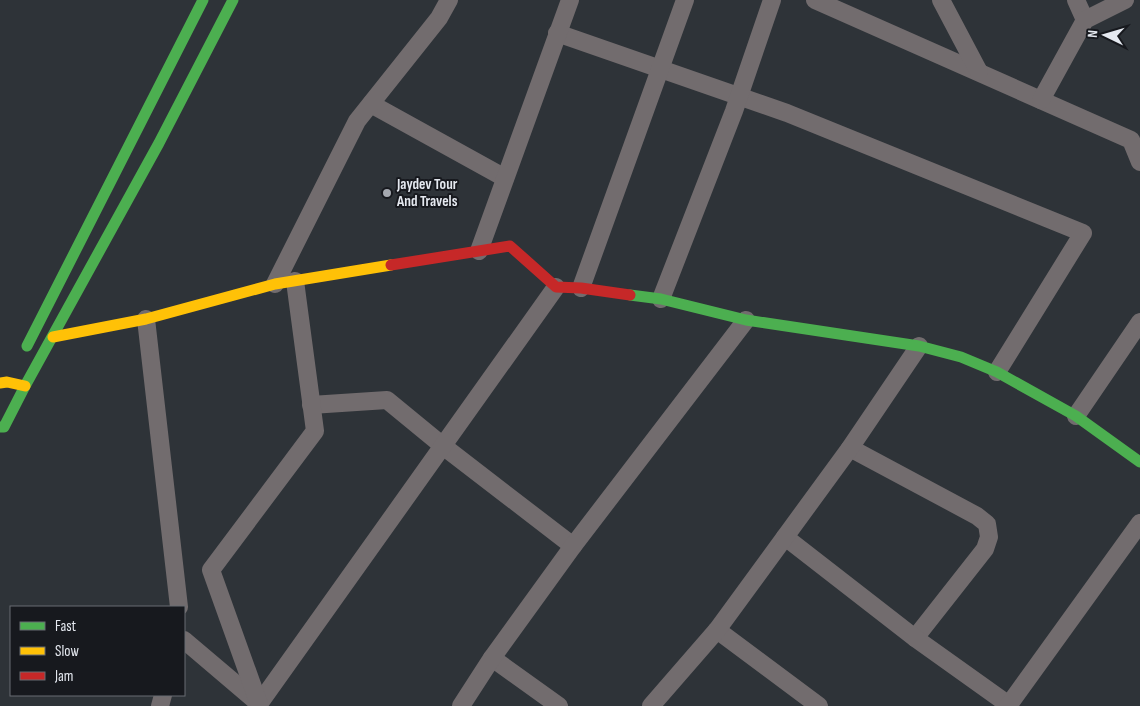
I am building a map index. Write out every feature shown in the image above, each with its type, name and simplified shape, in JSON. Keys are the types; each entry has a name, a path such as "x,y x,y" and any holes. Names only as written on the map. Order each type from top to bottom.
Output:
{"street":[{"path":"21,358 203,0"},
{"path":"1,429 159,143 233,0"},
{"path":"275,284 358,121 439,18 449,0"},
{"path":"479,251 570,0"},
{"path":"582,288 685,0"},
{"path":"661,299 734,111 772,0"},
{"path":"815,0 1041,100 1136,135 1140,162"},
{"path":"941,0 979,72"},
{"path":"1076,0 1084,20"},
{"path":"1041,100 1084,20 1125,0"},
{"path":"557,33 786,113 1083,234 997,372"},
{"path":"371,104 505,178"},
{"path":"53,337 146,319 275,284 510,246 556,287 582,288 661,299 746,320 919,346 961,357 997,372 1076,416 1140,462"},
{"path":"260,705 212,570 314,432 295,281"},
{"path":"260,705 556,287"},
{"path":"146,319 179,606"},
{"path":"461,706 492,658 573,546 746,320"},
{"path":"1076,416 1140,322"},
{"path":"651,706 716,630 850,448 919,346"},
{"path":"0,395 6,380 25,386"},
{"path":"311,405 387,400 443,446 573,546"},
{"path":"850,448 977,516 987,524 989,537 985,548 914,638"},
{"path":"785,537 914,638 1008,705 1140,523"},
{"path":"716,630 819,706"},
{"path":"185,641 260,705"},
{"path":"492,658 559,706"}],"traffic: fast":[{"path":"27,346 203,0"},
{"path":"0,427 4,427 159,143 233,0"},
{"path":"630,295 661,299 746,320 919,346 961,357 997,372 1076,416 1140,462"}],"traffic: slow":[{"path":"53,337 146,319 275,284 391,265"},
{"path":"0,383 7,382 25,386"}],"traffic: jam":[{"path":"391,265 510,246 556,287 581,288 630,295"}],"place":[{"name":"Jaydev Tour And Travels","path":"387,193"}]}
